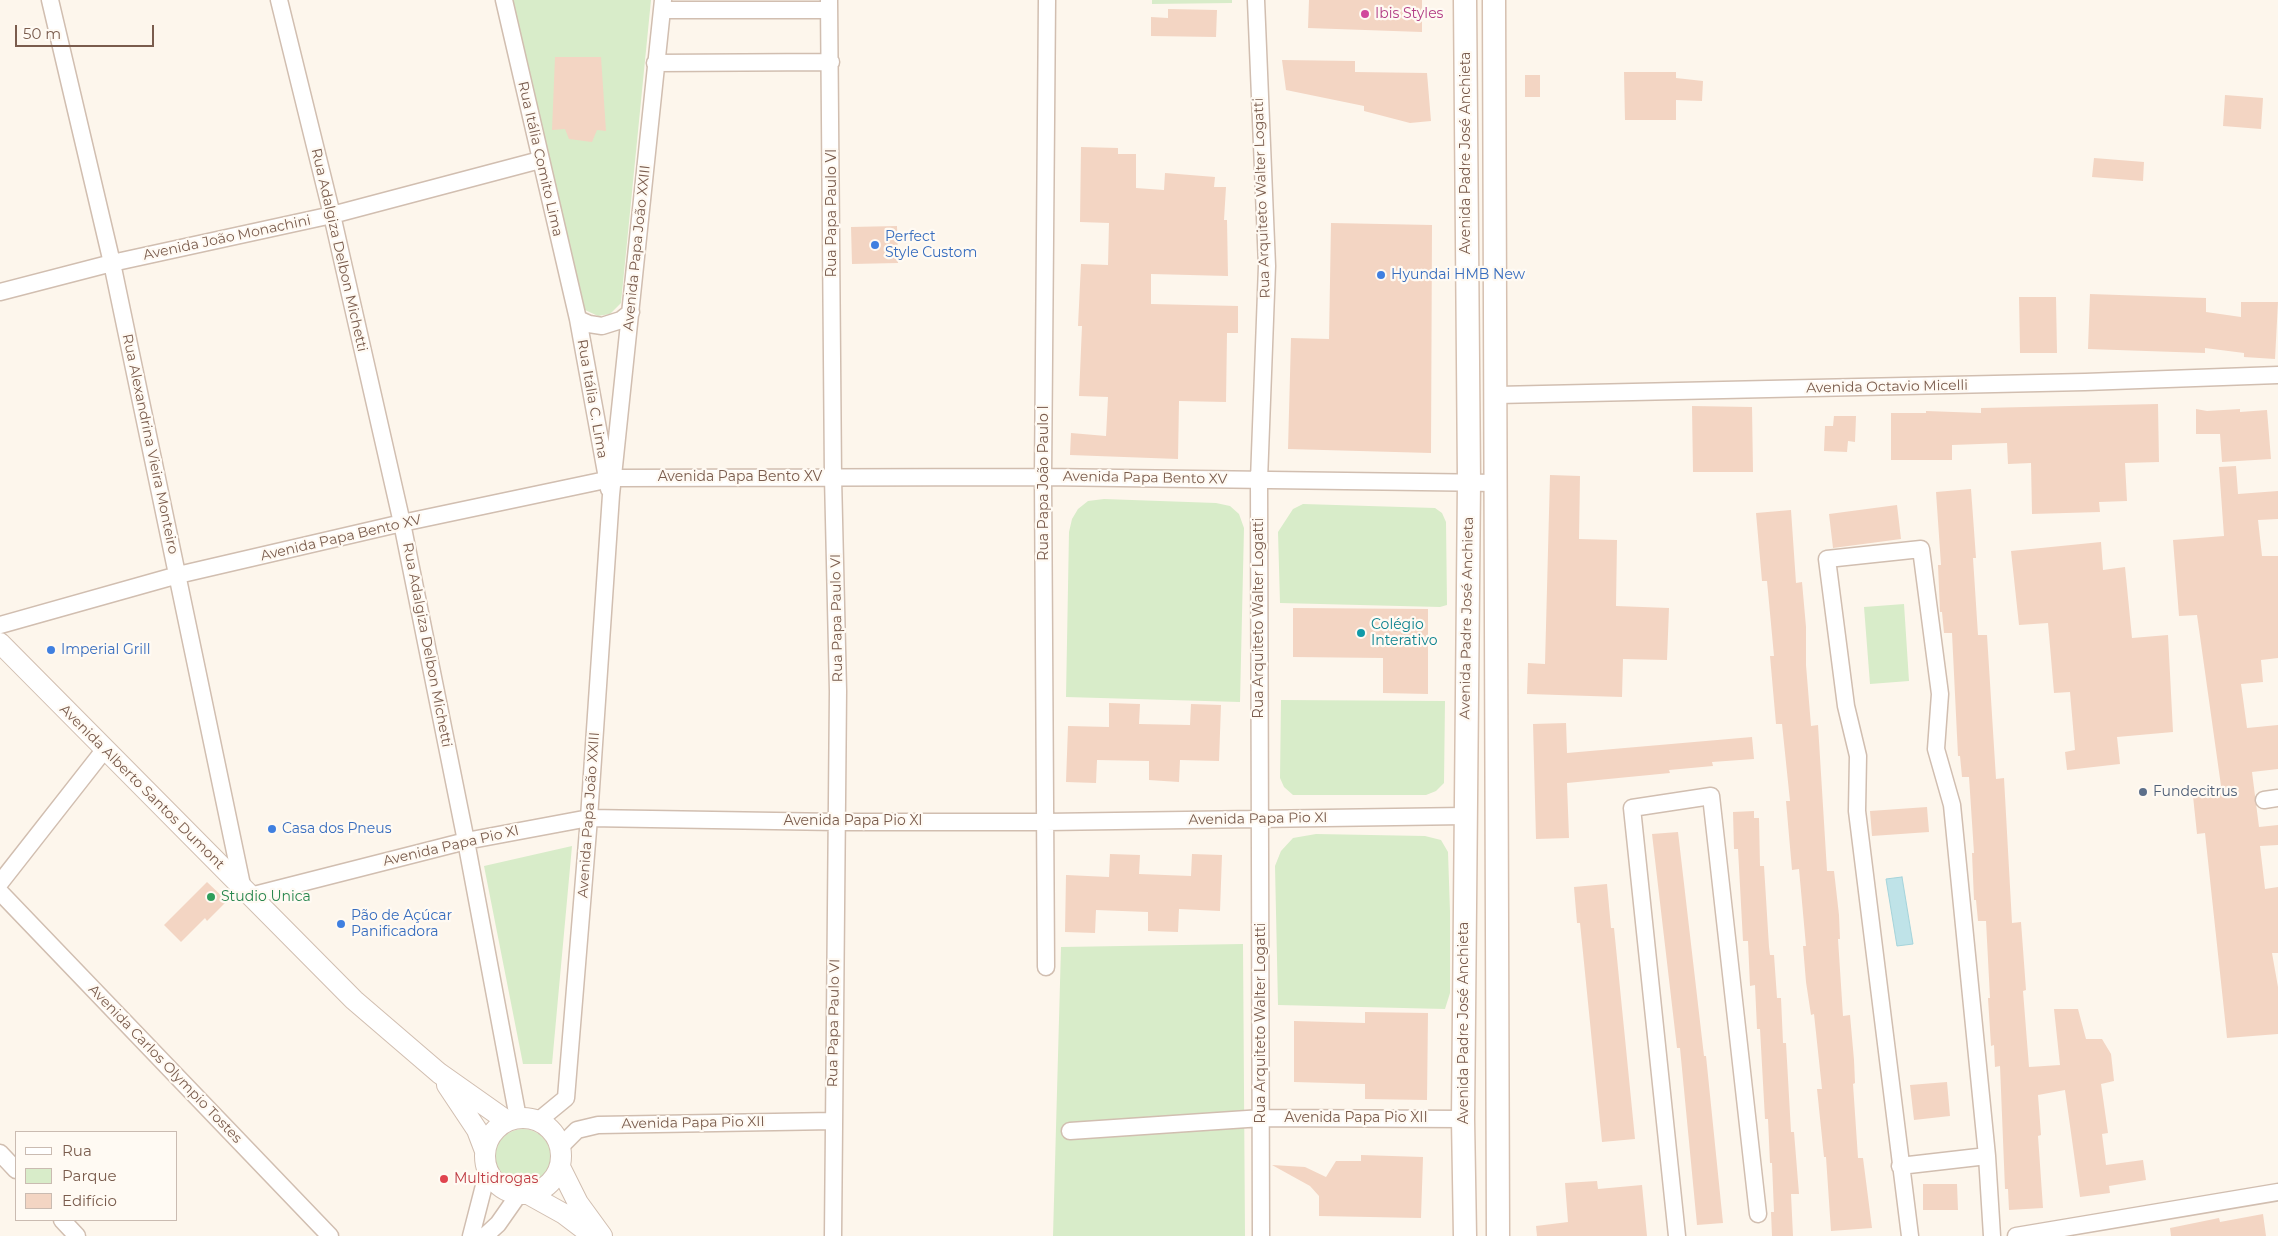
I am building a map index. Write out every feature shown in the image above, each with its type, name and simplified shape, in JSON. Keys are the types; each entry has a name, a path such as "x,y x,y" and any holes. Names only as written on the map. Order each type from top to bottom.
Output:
{"main road":[{"name":"Avenida Padre José Anchieta","path":"1464,1236 1465,816 1469,481 1465,0"},
{"name":"Avenida Padre José Anchieta","path":"1494,0 1497,395 1498,1236"}],"street":[{"name":"Rua Alexandrina Vieira Monteiro","path":"50,0 112,263 247,893"},
{"name":"Rua Adalgiza Delbon Michetti","path":"279,0 332,215 402,523 466,841 513,1120"},
{"name":"Rua Itália Comito Lima","path":"504,0 578,318"},
{"name":"Rua Papa João Paulo I","path":"1046,0 1043,476 1046,967"},
{"name":"Rua Arquiteto Walter Logatti","path":"1256,0 1267,266 1259,480 1261,1236"},
{"path":"662,5 829,5"},
{"name":"Avenida Papa João XXIII","path":"538,1121 566,1098 589,818 611,484 631,312 662,5"},
{"name":"Rua Papa Paulo VI","path":"829,5 831,62 833,477 838,690 832,1121 833,1236"},
{"path":"655,63 831,62"},
{"name":"Avenida João Monachini","path":"0,292 112,263 332,215 540,160"},
{"path":"578,318 589,324 602,326 621,320 631,312"},
{"name":"Rua Itália C. Lima","path":"578,318 599,432 611,484"},
{"name":"Avenida Octavio Micelli","path":"1497,395 2085,382 2278,375"},
{"name":"Avenida Papa Bento XV","path":"0,625 178,575 402,523 611,484 833,477 1043,476 1469,481 1497,483"},
{"path":"1910,1236 1857,811 1858,756 1846,706 1827,559 1921,549 1940,694 1936,749 1952,805 1987,1156 1992,1236"},
{"name":"Avenida Alberto Santos Dumont","path":"0,643 354,1000 439,1073 513,1120"},
{"path":"0,884 105,749"},
{"path":"1677,1236 1632,808 1711,796 1758,1214"},
{"name":"Avenida Papa Pio XI","path":"247,893 466,841 589,818 837,822 1046,822 1465,816"},
{"name":"Avenida Carlos Olympio Tostes","path":"0,892 330,1236"},
{"name":"Avenida Alberto Santos Dumont","path":"439,1073 477,1130 486,1161"},
{"name":"Avenida Papa Pio XII","path":"1070,1131 1262,1118 1463,1119"},
{"path":"471,1236 493,1133 513,1120 538,1121 548,1127 556,1136 560,1147 560,1167 578,1203 602,1236"},
{"name":"Avenida Papa Pio XII","path":"560,1147 577,1130 598,1125 832,1121"},
{"path":"0,1152 15,1169"},
{"path":"1900,1166 1987,1156"},
{"path":"486,1161 500,1186 524,1194 564,1214 592,1236"},
{"path":"485,1236 524,1194 548,1185 560,1167"},
{"path":"2016,1236 2040,1234 2278,1192"},
{"path":"63,1221 77,1236"}],"green space":[{"path":"509,0 651,0 621,303 610,314 598,316 583,309"},
{"path":"1152,0 1232,0 1232,3 1152,4"},
{"path":"1104,499 1216,503 1230,506 1239,514 1244,528 1240,702 1066,697 1069,532 1072,519 1078,509 1088,501"},
{"path":"1303,504 1435,508 1442,513 1446,522 1447,605 1440,607 1280,603 1278,532 1293,509"},
{"path":"1904,604 1909,681 1870,684 1864,607"},
{"path":"1281,700 1445,701 1444,783 1436,791 1426,795 1293,795 1284,787 1280,778"},
{"path":"1316,834 1425,836 1441,840 1448,852 1450,912 1450,993 1445,1009 1278,1005 1275,866 1281,851 1293,838"},
{"path":"572,846 552,1064 523,1064 484,866"},
{"path":"1243,944 1245,1236 1053,1236 1061,947"},
{"path":"523,1129 534,1131 543,1137 549,1146 551,1157 549,1168 543,1177 534,1183 523,1185 512,1183 503,1177 497,1168 495,1157 497,1146 503,1137 512,1131"}],"water":[{"path":"1902,877 1913,944 1897,946 1886,879"}],"building":[{"name":"Ibis Styles","path":"1309,0 1422,0 1422,32 1308,28"},
{"path":"1168,9 1217,10 1216,37 1151,36 1151,17 1168,18"},
{"path":"555,57 601,57 606,131 597,130 592,142 569,139 565,129 552,130"},
{"path":"1282,60 1355,61 1355,72 1427,73 1431,121 1410,123 1364,111 1364,106 1286,90"},
{"path":"1624,72 1676,72 1676,78 1703,81 1702,101 1676,100 1676,120 1625,120"},
{"path":"1525,75 1540,75 1540,97 1525,97"},
{"path":"2225,95 2263,98 2261,129 2223,126"},
{"path":"1081,147 1118,148 1118,154 1136,154 1136,188 1164,190 1165,173 1215,177 1214,187 1226,187 1224,220 1227,220 1228,276 1151,274 1151,304 1238,306 1238,333 1227,333 1226,402 1179,401 1178,459 1070,455 1071,433 1106,436 1108,397 1079,396 1082,326 1078,326 1081,264 1108,265 1109,223 1080,222"},
{"path":"2094,158 2144,162 2143,181 2092,177"},
{"path":"1331,223 1432,225 1431,453 1288,449 1291,338 1329,339"},
{"name":"Perfect Style Custom","path":"897,226 898,263 852,264 851,227"},
{"path":"2090,294 2206,298 2206,312 2241,317 2241,302 2278,302 2275,359 2244,357 2244,353 2205,348 2205,353 2088,349"},
{"path":"2019,297 2056,297 2057,353 2020,353"},
{"path":"2158,404 2159,462 2125,463 2127,501 2099,502 2100,512 2032,514 2031,463 2008,464 2007,443 1952,445 1952,460 1891,460 1891,413 1926,413 1926,411 1981,413 1981,408"},
{"path":"1692,406 1752,407 1753,472 1693,472"},
{"path":"2196,409 2207,411 2240,409 2240,412 2267,410 2271,459 2222,462 2220,434 2196,434"},
{"path":"1834,416 1856,416 1855,442 1848,441 1847,452 1824,451 1825,426 1833,426"},
{"path":"2236,466 2238,494 2278,491 2278,519 2258,520 2262,556 2278,556 2278,658 2261,660 2263,682 2241,684 2247,728 2278,725 2278,769 2252,772 2259,827 2278,825 2278,845 2260,846 2265,889 2278,887 2278,953 2272,953 2278,987 2278,1034 2227,1038 2205,833 2197,834 2193,796 2222,793 2197,615 2179,616 2173,540 2224,536 2219,467"},
{"path":"1550,475 1580,476 1579,539 1617,540 1616,606 1669,608 1667,660 1623,659 1622,697 1527,694 1528,663 1545,664"},
{"path":"1971,489 1976,558 1973,558 1978,635 1987,635 1996,779 2004,778 2012,923 2021,922 2026,990 2023,991 2029,1067 2060,1065 2054,1009 2078,1009 2086,1039 2102,1039 2111,1054 2114,1081 2101,1084 2108,1133 2102,1134 2106,1165 2143,1160 2146,1180 2109,1186 2110,1193 2080,1197 2065,1090 2038,1095 2041,1135 2038,1136 2043,1208 2009,1210 2008,1189 2005,1189 2000,1066 1995,1067 1994,1045 1991,1046 1986,921 1978,921 1976,900 1974,900 1972,853 1974,853 1969,777 1962,777 1960,756 1958,756 1952,633 1944,633 1942,612 1940,612 1938,565 1941,565 1936,492"},
{"path":"1897,505 1901,539 1833,548 1829,514"},
{"path":"1791,510 1796,583 1802,582 1811,726 1818,725 1827,871 1834,871 1839,915 1840,939 1838,939 1843,1016 1850,1015 1858,1158 1863,1158 1872,1228 1831,1231 1826,1157 1824,1157 1817,1089 1822,1089 1814,1014 1811,1015 1806,982 1803,946 1806,946 1799,869 1792,870 1786,801 1790,801 1782,724 1776,724 1770,656 1774,656 1767,581 1762,581 1756,513"},
{"path":"2101,542 2103,570 2125,567 2132,638 2168,635 2173,732 2117,737 2120,764 2067,770 2065,752 2075,750 2070,692 2054,693 2048,623 2019,625 2011,551"},
{"name":"Colégio Interativo","path":"1293,608 1428,609 1428,694 1383,693 1383,658 1293,657"},
{"path":"1109,703 1140,704 1139,724 1190,725 1191,704 1221,705 1219,761 1180,760 1179,782 1149,780 1149,761 1097,760 1096,783 1066,782 1068,726 1109,727"},
{"path":"1566,723 1567,753 1752,737 1754,759 1712,762 1713,766 1669,770 1670,773 1567,783 1569,838 1536,839 1533,724"},
{"path":"1927,807 1929,832 1872,836 1870,811"},
{"path":"1754,811 1754,818 1759,818 1760,866 1764,866 1769,947 1770,955 1774,955 1777,998 1781,998 1783,1043 1786,1043 1791,1132 1794,1132 1799,1194 1791,1194 1793,1236 1772,1236 1771,1212 1774,1212 1772,1163 1770,1163 1768,1119 1765,1119 1760,1029 1757,1029 1755,985 1750,986 1748,941 1743,941 1738,849 1734,849 1733,812"},
{"path":"1678,832 1704,1056 1706,1056 1723,1223 1697,1225 1680,1048 1677,1048 1652,834"},
{"path":"1110,854 1140,855 1139,874 1191,876 1192,854 1222,855 1220,911 1179,909 1178,932 1148,931 1148,912 1096,910 1095,933 1065,932 1066,875 1109,877"},
{"path":"207,882 227,901 207,921 205,918 181,942 164,925"},
{"path":"1607,884 1611,928 1614,928 1635,1139 1602,1142 1580,923 1577,923 1574,887"},
{"path":"1365,1012 1428,1013 1427,1100 1365,1099 1365,1084 1294,1082 1294,1021 1365,1023"},
{"path":"1947,1082 1950,1116 1914,1120 1910,1085"},
{"path":"1361,1155 1423,1157 1421,1218 1319,1216 1319,1196 1310,1186 1272,1165 1305,1167 1326,1177 1336,1161 1361,1161"},
{"path":"1597,1181 1598,1189 1642,1185 1647,1236 1537,1236 1536,1226 1568,1222 1565,1183"},
{"path":"1923,1184 1957,1184 1958,1210 1923,1210"},
{"path":"2263,1214 2266,1236 2171,1236 2170,1228 2219,1218 2220,1222"}],"place":[{"name":"Ibis Styles","path":"1365,14"},
{"name":"Perfect Style Custom","path":"875,245"},
{"name":"Hyundai HMB New","path":"1381,275"},
{"name":"Colégio Interativo","path":"1361,633"},
{"name":"Imperial Grill","path":"51,650"},
{"name":"Fundecitrus","path":"2143,792"},
{"name":"Casa dos Pneus","path":"272,829"},
{"name":"Studio Unica","path":"211,897"},
{"name":"Pão de Açúcar Panificadora","path":"341,924"},
{"name":"Multidrogas","path":"444,1179"}]}
